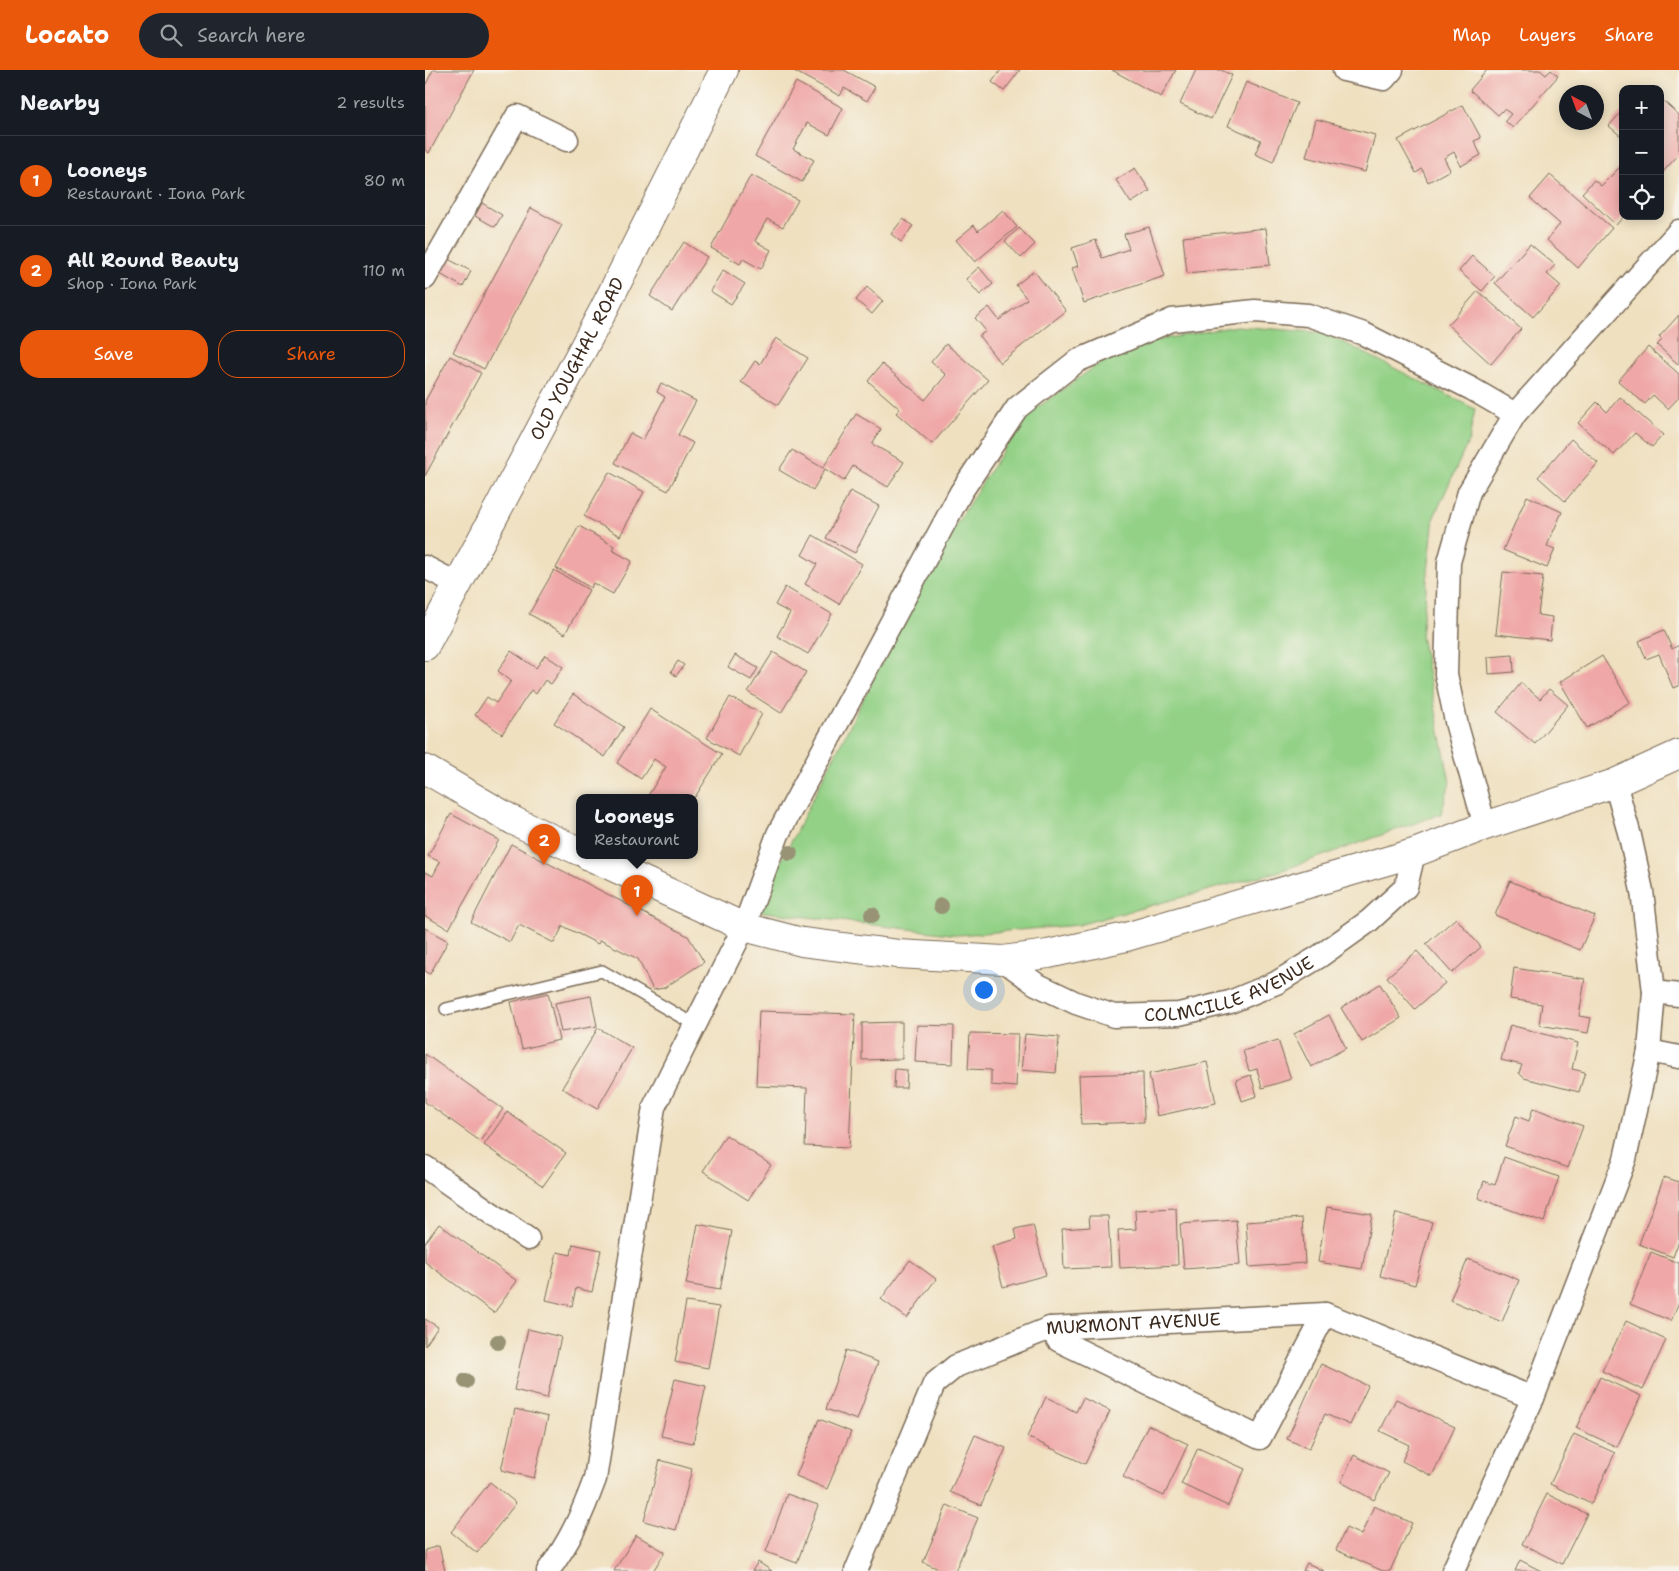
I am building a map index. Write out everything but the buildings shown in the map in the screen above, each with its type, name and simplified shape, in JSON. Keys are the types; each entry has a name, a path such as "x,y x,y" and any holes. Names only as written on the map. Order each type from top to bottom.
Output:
{"street":[{"name":"OLD YOUGHAL ROAD","path":"425,646 604,309 724,70"},
{"path":"1345,70 1384,80 1392,70"},
{"path":"425,278 517,116 567,140"},
{"path":"1485,826 1457,726 1446,674 1449,562 1469,492 1515,414 1679,231"},
{"path":"548,1571 566,1545 580,1519 595,1479 654,1107 744,927 778,834 961,492 1017,408 1077,361 1172,320 1255,311 1308,315 1364,334 1472,389 1515,414"},
{"path":"425,566 458,584"},
{"path":"596,859 744,927 802,942 898,954 1003,960 1049,954 1126,937 1414,853 1485,826 1615,784 1679,754"},
{"path":"425,769 515,821 576,850"},
{"path":"1453,1571 1533,1398 1625,1159 1649,1051 1654,992 1642,891 1630,836 1615,784"},
{"name":"COLMCILLE AVENUE","path":"1003,960 1036,984 1076,1003 1114,1016 1179,1014 1230,1002 1276,983 1320,956 1369,921 1406,887 1414,853"},
{"path":"1654,992 1679,995"},
{"path":"1649,1051 1679,1056"},
{"path":"426,1170 528,1239"},
{"path":"1050,1328 1058,1340 1260,1438 1325,1314"},
{"name":"MURMONT AVENUE","path":"856,1571 934,1384 956,1366 1050,1328 1325,1314 1533,1398"}],"lane":[{"path":"446,1010 602,971 695,1025"}],"green space":[{"path":"1236,326 1325,333 1475,409 1469,440 1434,517 1421,636 1450,782 1441,814 1280,871 1078,925 959,935 756,911 933,561 1024,417 1124,346"}],"place":[{"name":"All Round Beauty","path":"544,865"},
{"name":"Looneys","path":"637,916"}]}
